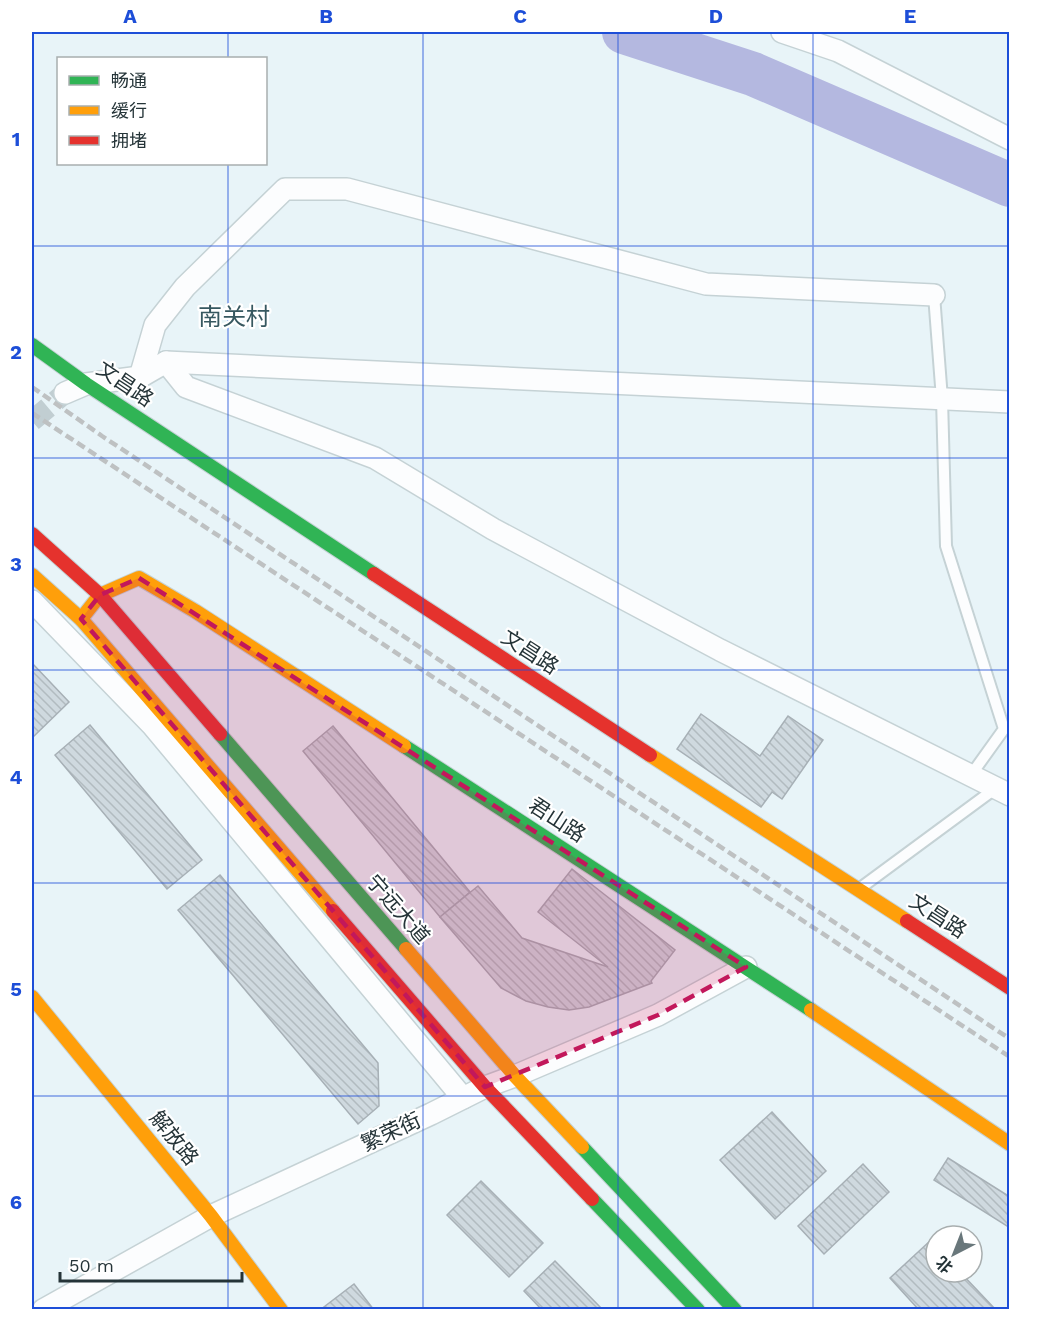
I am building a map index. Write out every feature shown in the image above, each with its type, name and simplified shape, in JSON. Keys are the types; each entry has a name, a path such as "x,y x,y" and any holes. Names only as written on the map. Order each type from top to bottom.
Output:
{"street":[{"path":"782,32 838,51 1010,139"},
{"path":"140,377 154,325 185,287 285,189 347,189 706,284 934,295"},
{"name":"文昌路","path":"32,345 86,384 632,744 1010,988"},
{"path":"166,362 186,387 375,458 493,530 720,650 1003,791"},
{"path":"65,393 86,384 140,377 166,362 1010,402"},
{"name":"宁远大道","path":"32,534 99,595 515,1076 735,1310"},
{"path":"32,575 81,619 485,1087 698,1310"},
{"name":"君山路","path":"99,595 139,578 195,611 746,967 1010,1144"},
{"path":"81,619 99,595"},
{"path":"32,601 153,726 463,1098"},
{"name":"繁荣街","path":"43,1310 211,1216 485,1087 658,1015 746,967"},
{"name":"解放路","path":"32,997 211,1216 280,1310"}],"lane":[{"path":"934,295 942,399 946,546 1004,729 971,775"},
{"path":"858,890 1003,791"}],"highlighted area":[{"path":"139,578 746,967 658,1015 485,1087 81,619 100,595"}],"building":[{"path":"32,663 69,702 32,738"},
{"path":"701,714 760,756 788,716 823,740 782,799 772,792 761,807 677,749"},
{"path":"90,725 202,860 167,889 55,755"},
{"path":"333,726 470,892 440,917 303,751"},
{"path":"572,869 675,950 651,981 652,983 589,1007 569,1010 526,1001 501,988 440,917 478,886 522,938 608,967 538,912"},
{"path":"220,875 378,1063 379,1106 358,1124 178,910"},
{"path":"772,1112 826,1171 775,1219 720,1160"},
{"path":"948,1158 1010,1197 1010,1228 934,1180"},
{"path":"863,1164 889,1192 824,1254 798,1226"},
{"path":"481,1181 543,1243 509,1277 447,1215"},
{"path":"924,1246 924,1284 971,1284 996,1310 919,1310 890,1278"},
{"path":"555,1261 603,1310 542,1310 524,1291"},
{"path":"354,1284 374,1310 320,1310"}],"waterway":[{"path":"624,32 753,74 1010,185"}],"tunnel":[{"path":"32,421 65,393"}],"railway":[{"path":"32,387 102,436 1010,1039"},
{"path":"32,413 1010,1057"}],"traffic: fast":[{"path":"32,345 86,384 374,574"},
{"path":"220,734 406,949"},
{"path":"404,746 811,1010"},
{"path":"582,1147 735,1310"},
{"path":"592,1199 698,1310"}],"traffic: slow":[{"path":"32,575 81,619 333,911"},
{"path":"81,619 100,595 139,578 195,611 404,746"},
{"path":"650,755 907,921"},
{"path":"406,949 515,1076 582,1147"},
{"path":"32,997 211,1216 281,1310"},
{"path":"811,1010 1010,1144"}],"traffic: jam":[{"path":"32,534 100,595 220,734"},
{"path":"374,574 650,755"},
{"path":"333,911 485,1087 592,1199"},
{"path":"907,921 1010,988"}],"district":[{"name":"南关村","path":"234,317"}]}
